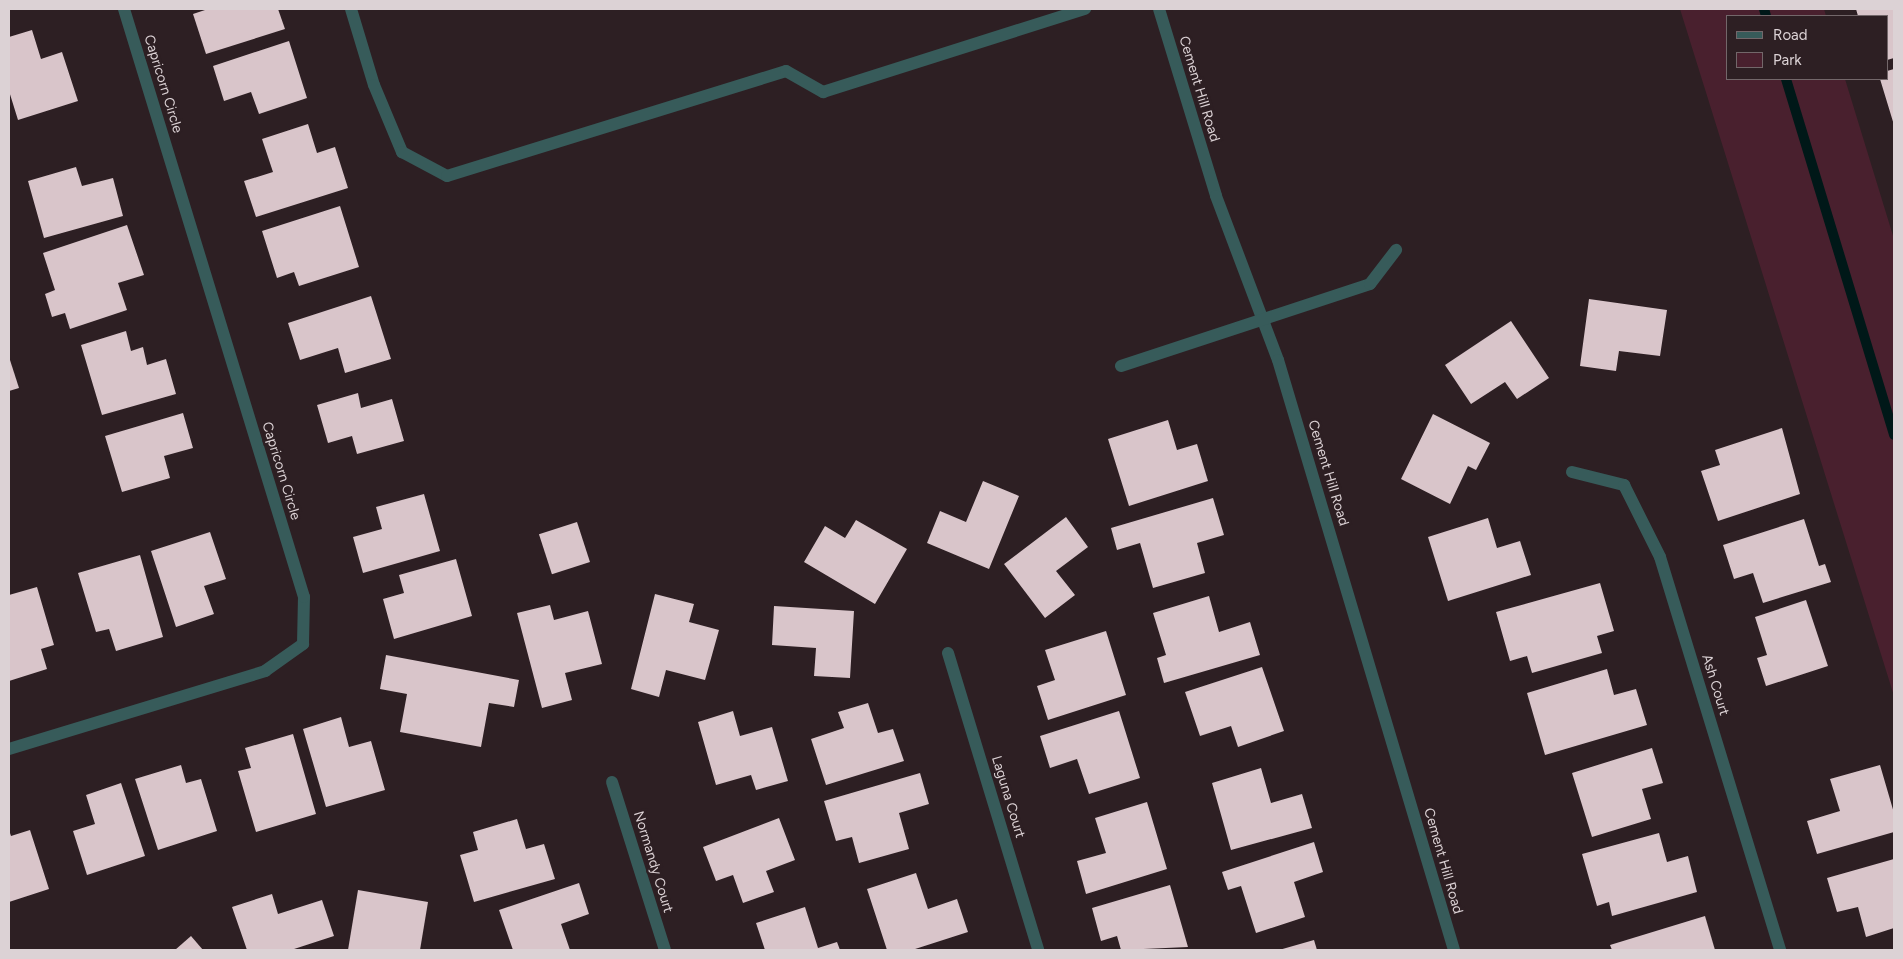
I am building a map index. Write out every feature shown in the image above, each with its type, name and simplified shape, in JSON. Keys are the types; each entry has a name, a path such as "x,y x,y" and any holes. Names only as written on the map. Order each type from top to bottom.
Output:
{"street":[{"name":"Capricorn Circle","path":"9,749 265,670 303,644 304,597 124,9"},
{"path":"351,9 374,85 402,152 446,176 786,71 823,92 1085,9"},
{"name":"Cement Hill Road","path":"1159,9 1216,196 1264,320 1454,950"},
{"path":"1121,366 1370,284 1396,250"},
{"name":"Ash Court","path":"1572,472 1624,485 1660,557 1780,950"},
{"name":"Laguna Court","path":"948,653 1038,950"},
{"name":"Normandy Court","path":"612,782 665,950"}],"green space":[{"path":"1680,9 1824,9 1826,15 1726,15 1726,80 1845,80 1894,239 1894,696"}],"building":[{"path":"208,9 278,9 285,29 206,54 193,14"},
{"path":"1856,9 1894,9 1894,58 1888,60 1888,15 1858,15"},
{"path":"32,30 41,59 62,52 78,101 18,120 9,91 9,37"},
{"path":"289,41 307,98 259,114 251,92 224,101 213,66"},
{"path":"1894,69 1894,125 1880,80 1888,80 1888,71"},
{"path":"308,124 317,153 335,147 348,188 256,217 244,181 273,172 262,139"},
{"path":"76,167 82,186 113,178 123,216 44,238 28,181"},
{"path":"340,206 359,267 299,286 294,272 277,278 262,231"},
{"path":"127,225 144,275 118,283 127,310 70,329 65,313 52,317 45,294 55,290 43,253"},
{"path":"371,296 391,359 345,373 338,348 300,360 288,323"},
{"path":"1589,299 1667,310 1660,356 1619,351 1616,371 1580,366"},
{"path":"1511,321 1549,378 1517,399 1505,382 1471,404 1445,365"},
{"path":"126,331 131,351 143,347 147,365 166,359 176,394 102,415 81,345"},
{"path":"9,357 19,388 9,391"},
{"path":"358,393 361,408 392,399 404,441 357,454 352,436 328,443 317,405"},
{"path":"183,413 193,448 164,456 170,478 122,492 105,436"},
{"path":"1433,414 1490,443 1476,470 1468,466 1450,504 1401,479"},
{"path":"1168,420 1177,450 1197,444 1208,481 1129,506 1108,439"},
{"path":"1782,428 1800,494 1718,521 1701,471 1720,465 1715,450"},
{"path":"983,481 1019,496 989,569 927,543 940,511 966,522"},
{"path":"424,494 440,551 363,573 353,537 382,529 376,507"},
{"path":"1213,498 1224,535 1197,543 1205,573 1153,588 1140,543 1117,550 1111,528"},
{"path":"1066,517 1088,547 1056,571 1075,595 1045,618 1004,564"},
{"path":"1488,518 1497,548 1520,541 1531,575 1448,601 1428,537"},
{"path":"1804,519 1819,566 1825,564 1831,582 1763,603 1753,573 1734,579 1723,545"},
{"path":"856,520 907,549 875,604 804,562 825,526 845,538"},
{"path":"577,522 590,562 552,574 539,534"},
{"path":"210,532 226,579 204,586 214,614 176,627 151,551"},
{"path":"140,555 163,637 116,651 109,629 96,632 78,573"},
{"path":"456,559 472,616 394,639 383,599 404,593 399,575"},
{"path":"1600,583 1614,631 1597,636 1602,653 1532,673 1527,656 1510,661 1496,612"},
{"path":"37,587 54,645 41,649 47,669 9,681 9,595"},
{"path":"655,594 694,604 689,622 719,630 705,680 666,670 659,697 631,689"},
{"path":"1209,596 1219,632 1250,622 1260,655 1164,683 1157,658 1166,655 1153,613"},
{"path":"1806,600 1828,666 1766,686 1757,658 1767,655 1755,617"},
{"path":"550,605 554,620 588,611 602,664 565,673 572,700 542,708 517,613"},
{"path":"774,606 854,611 850,678 814,676 816,648 772,645"},
{"path":"1106,631 1126,695 1048,720 1037,686 1055,680 1045,650"},
{"path":"386,655 519,680 514,707 489,703 481,747 400,732 407,694 380,689"},
{"path":"1262,667 1284,731 1238,747 1231,726 1200,736 1185,692"},
{"path":"1607,669 1614,695 1636,689 1647,725 1545,755 1527,693"},
{"path":"868,703 878,733 893,729 904,761 826,785 811,739 844,728 838,712"},
{"path":"733,711 740,736 772,727 788,781 756,790 751,775 716,785 698,722"},
{"path":"1119,711 1140,778 1089,794 1077,759 1050,768 1040,736"},
{"path":"341,717 349,747 371,741 385,790 326,807 303,729"},
{"path":"293,734 316,814 256,832 238,771 251,768 245,748"},
{"path":"1652,748 1663,783 1642,789 1651,819 1592,837 1572,773"},
{"path":"181,765 186,783 201,779 217,831 158,850 135,779"},
{"path":"1880,765 1894,813 1894,832 1817,854 1807,821 1840,811 1830,779"},
{"path":"1261,768 1271,803 1302,794 1312,828 1231,850 1212,783"},
{"path":"920,773 929,804 899,813 909,849 859,863 852,837 836,841 824,801"},
{"path":"121,783 145,856 87,875 73,831 95,824 86,795"},
{"path":"1147,802 1167,869 1086,894 1077,861 1106,853 1095,818"},
{"path":"779,818 795,860 766,871 774,892 743,903 733,875 716,881 703,847"},
{"path":"517,819 526,849 544,844 555,879 474,902 460,855 478,850 473,832"},
{"path":"9,830 11,836 30,830 49,889 9,902"},
{"path":"1659,833 1667,862 1688,856 1697,892 1612,916 1609,902 1597,906 1582,854"},
{"path":"1314,842 1323,872 1294,882 1305,917 1256,933 1241,886 1228,890 1222,872"},
{"path":"1894,859 1894,928 1866,937 1858,907 1837,912 1827,878"},
{"path":"916,873 928,909 957,899 968,932 912,950 887,950 867,889"},
{"path":"579,883 589,914 561,924 570,950 513,950 499,910"},
{"path":"1170,885 1188,947 1121,950 1117,936 1101,941 1092,908"},
{"path":"358,890 428,902 420,950 348,950"},
{"path":"272,894 278,914 322,900 334,936 291,950 247,950 232,907"},
{"path":"805,907 818,948 837,942 840,950 765,950 756,923"},
{"path":"1705,916 1715,950 1612,950 1610,945"},
{"path":"191,936 203,950 175,950"},
{"path":"1314,940 1317,950 1279,950"}],"waterway":[{"path":"1764,9 1766,15"},
{"path":"1786,80 1894,435"}]}
